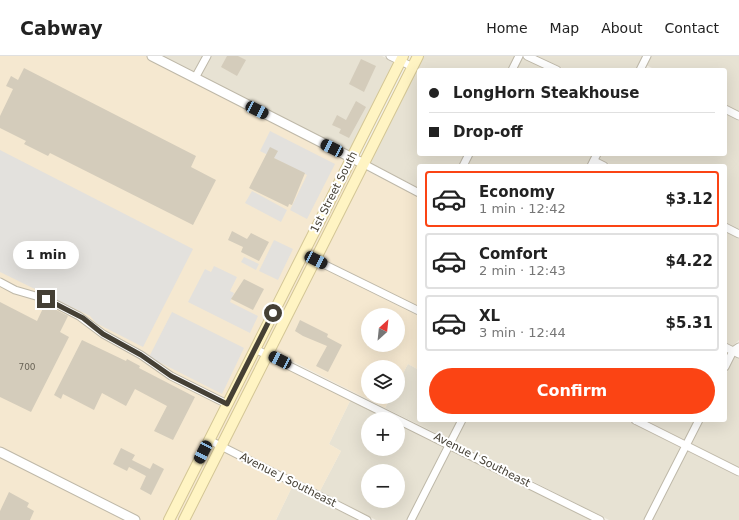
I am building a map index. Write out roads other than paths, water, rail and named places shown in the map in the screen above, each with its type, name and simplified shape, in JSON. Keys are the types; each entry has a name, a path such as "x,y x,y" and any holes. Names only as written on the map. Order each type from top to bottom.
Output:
{"main road":[{"name":"1st Street South","path":"184,520 418,56"},
{"name":"1st Street South","path":"169,520 402,59"}],"street":[{"path":"152,56 417,191"},
{"path":"195,78 207,56"},
{"path":"390,56 402,59 413,67"},
{"path":"513,68 520,56"},
{"path":"527,56 553,68"},
{"path":"643,68 647,56"},
{"path":"727,110 739,116"},
{"path":"727,228 739,234"},
{"path":"303,254 417,311"},
{"path":"0,282 15,290 41,297 79,316 103,334 141,355 171,376 227,404"},
{"name":"Avenue I Southeast","path":"255,348 600,520"},
{"path":"727,348 737,351 727,365"},
{"path":"411,520 461,422"},
{"path":"639,422 739,472"},
{"path":"648,520 698,422"},
{"name":"Avenue J Southeast","path":"209,440 367,520"},
{"path":"0,452 135,520"}]}
